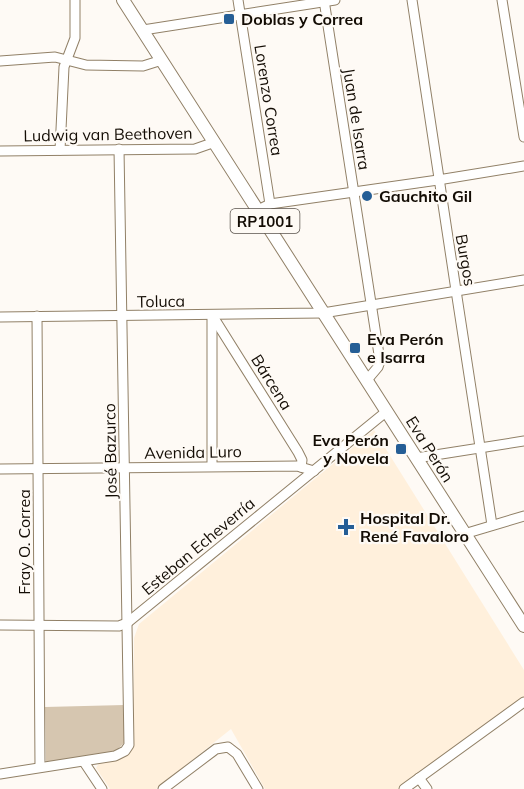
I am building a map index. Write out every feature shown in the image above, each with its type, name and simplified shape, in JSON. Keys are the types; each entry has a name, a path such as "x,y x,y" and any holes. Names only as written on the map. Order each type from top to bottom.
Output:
{"main road":[{"name":"RP1001","path":"123,0 387,411"},
{"name":"Eva Perón","path":"387,411 524,626"}],"street":[{"path":"60,150 64,67 75,38 75,0"},
{"name":"Lorenzo Correa","path":"238,0 270,204"},
{"path":"143,30 335,0"},
{"name":"Burgos","path":"412,0 492,525"},
{"path":"502,0 524,137"},
{"name":"Juan de Isarra","path":"324,1 380,362 366,380"},
{"path":"0,61 55,57 86,65 142,66 162,60"},
{"name":"Ludwig van Beethoven","path":"0,151 195,149 216,142"},
{"name":"José Bazurco","path":"84,762 115,756 129,746 119,149"},
{"path":"258,210 270,204 524,166"},
{"name":"Toluca","path":"0,317 323,313 524,280"},
{"path":"212,315 212,466"},
{"name":"Bárcena","path":"212,315 298,452 302,460 301,467"},
{"name":"Fray O. Correa","path":"37,316 40,767"},
{"name":"Esteban Echeverría","path":"127,623 387,411"},
{"path":"416,458 524,441"},
{"name":"Avenida Luro","path":"0,469 212,466 301,467 314,471"},
{"path":"464,534 524,516"},
{"path":"0,625 119,626 127,623"},
{"path":"404,789 524,702"},
{"path":"164,789 216,749 228,747 237,754 258,789"},
{"path":"0,774 84,762 102,789"},
{"path":"419,778 427,789"}],"shaded area":[{"name":"Hospital Dr. René Favaloro","path":"374,430 524,670 524,697 399,789 265,789 231,729 156,789 110,789 96,768 99,763 126,757 133,746 134,638 139,624"},
{"path":"124,705 125,742 115,752 46,762 45,707"}],"place":[{"name":"Doblas y Correa","path":"229,19"},
{"name":"Gauchito Gil","path":"367,196"},
{"name":"Eva Perón e Isarra","path":"355,348"},
{"name":"Eva Perón y Novela","path":"401,449"},
{"name":"Hospital Dr. René Favaloro","path":"346,527"}]}
